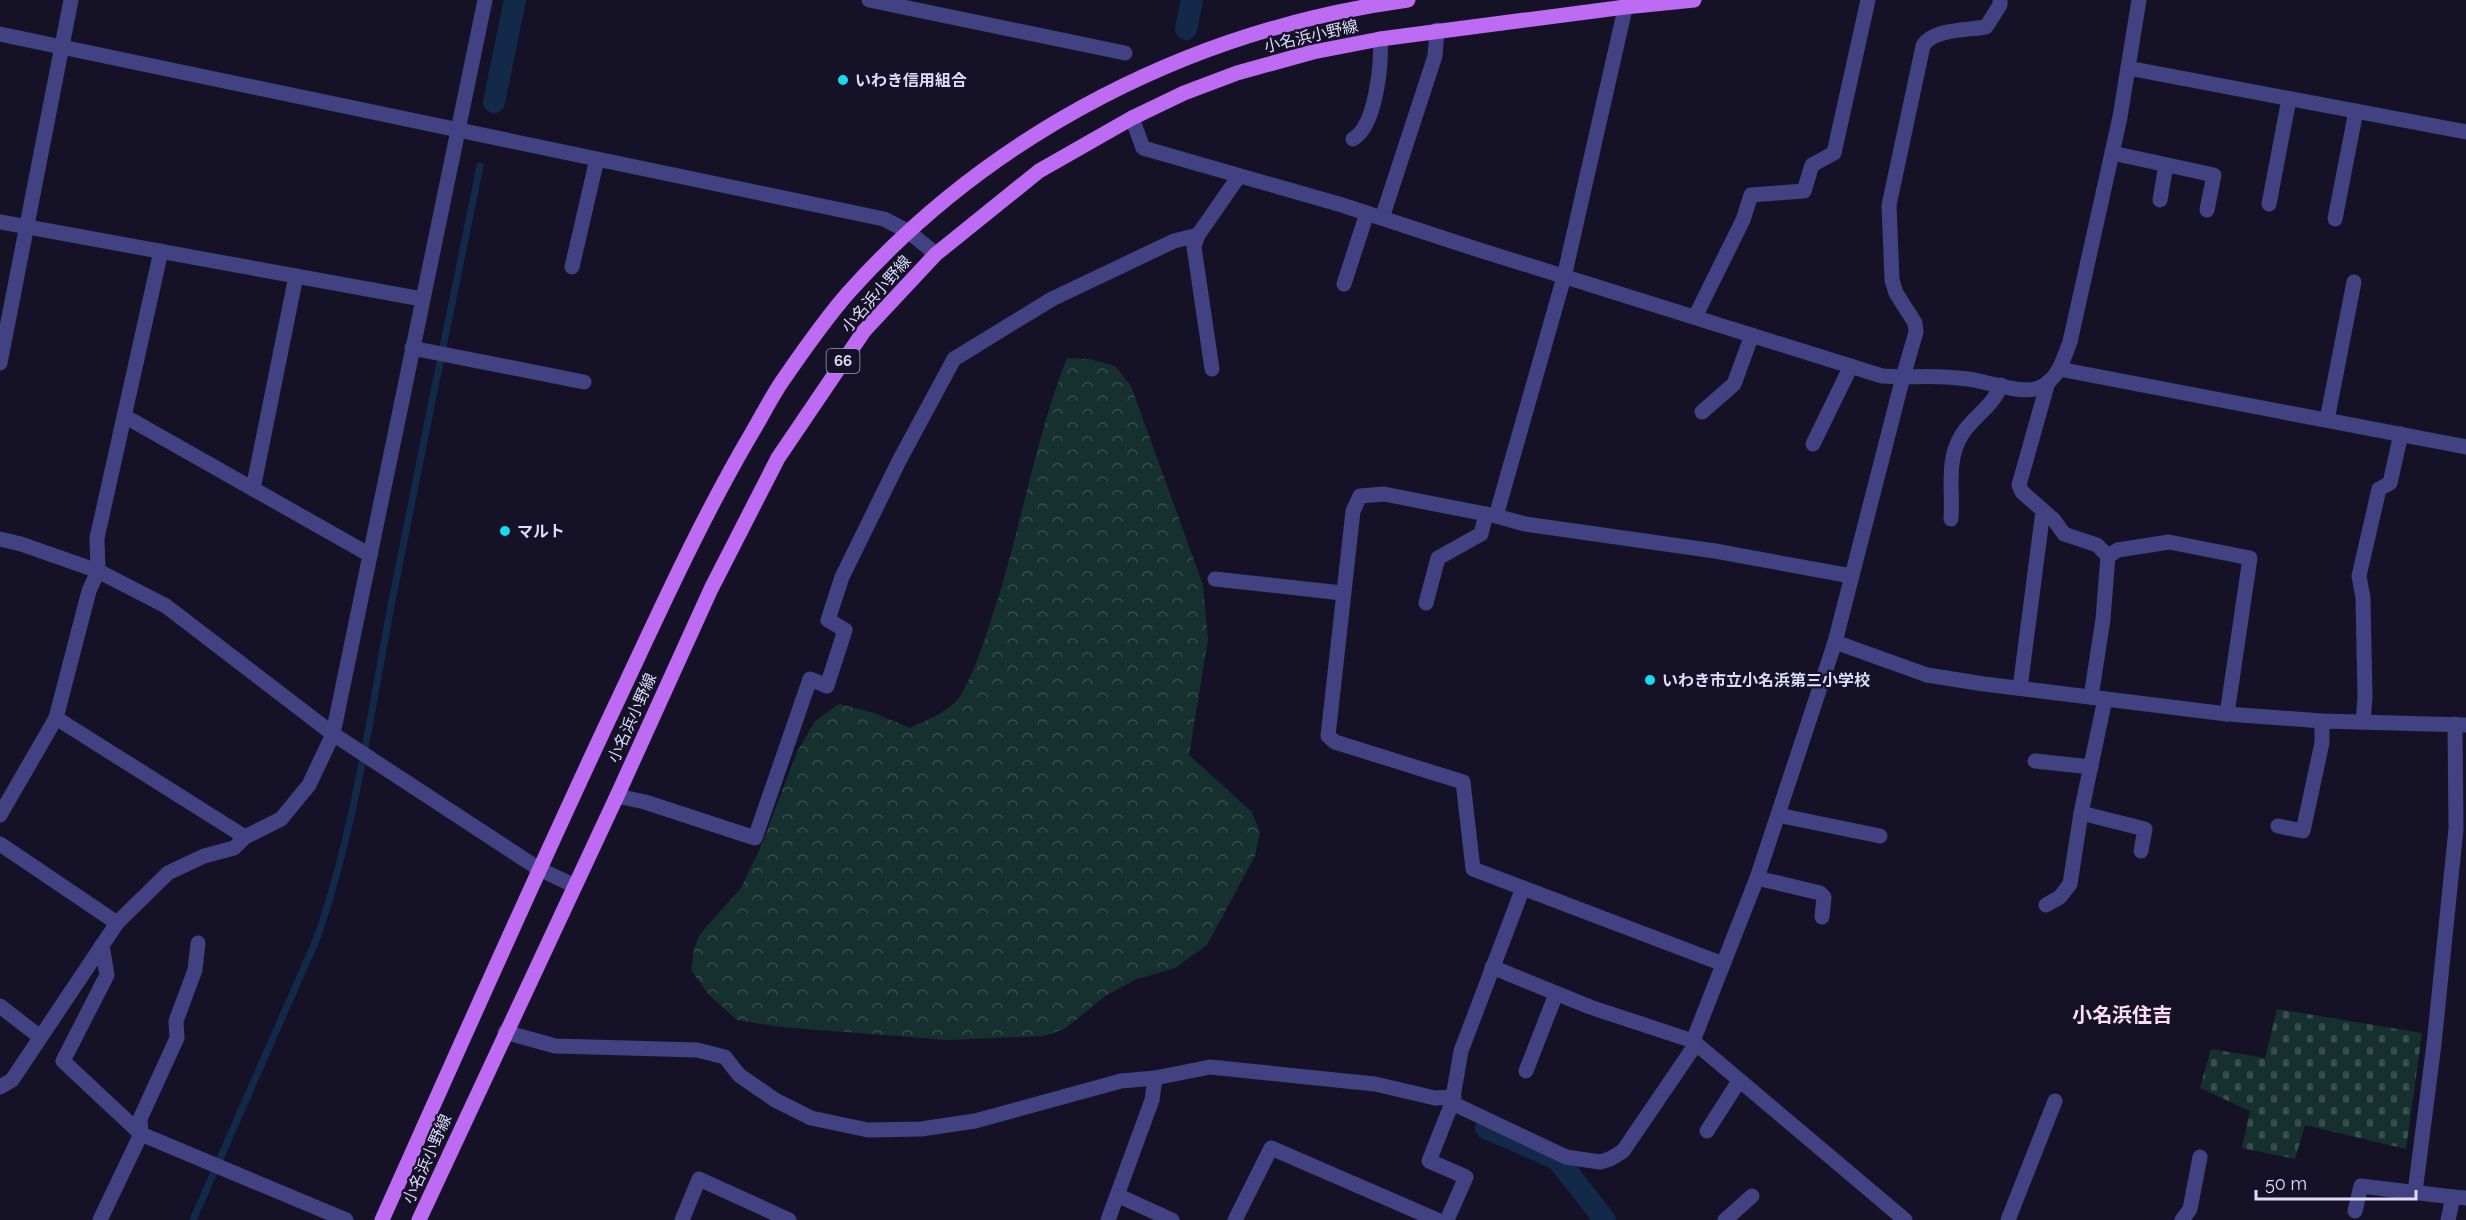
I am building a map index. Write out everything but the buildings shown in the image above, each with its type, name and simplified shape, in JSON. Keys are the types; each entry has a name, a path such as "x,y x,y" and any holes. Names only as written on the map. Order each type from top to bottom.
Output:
{"main road":[{"name":"小名浜小野線","path":"382,1220 539,869 721,486 782,382 847,294 909,232 984,171 1051,124 1118,87 1237,38 1347,10 1408,0"},
{"name":"小名浜小野線","path":"419,1220 711,589 778,458 864,331 936,254 1039,171 1132,118 1184,93 1237,73 1313,52 1380,39 1626,3 1694,0"}],"street":[{"path":"0,363 71,0"},
{"path":"0,1087 12,1080 117,923 168,873 204,856 234,848 245,837 281,819 309,785 333,734 485,0"},
{"path":"869,0 894,3 1125,53"},
{"path":"1695,317 1743,220 1751,195 1804,191 1812,165 1834,153 1868,0"},
{"path":"505,1032 555,1046 697,1050 725,1057 739,1075 775,1100 811,1118 868,1130 921,1129 975,1121 1121,1081 1155,1078 1210,1067 1375,1084 1453,1100 1566,1157 1592,1162 1606,1161 1623,1151 1694,1042 1757,878 1835,642 1916,332 1915,323 1896,293 1892,280 1889,205 1923,46 1927,39 1936,35 1986,27 2000,5 2000,0"},
{"path":"1132,118 1143,148 1367,213 1882,376 1934,375 2019,389 2039,388 2056,375 2070,342 2112,153 2139,0"},
{"path":"1426,603 1437,558 1481,534 1491,515 1564,277 1626,3"},
{"path":"1382,218 1435,56 1437,30"},
{"path":"0,33 884,219 909,232 936,254"},
{"path":"1353,139 1361,134 1366,125 1380,69 1380,39"},
{"path":"2128,68 2466,132"},
{"path":"2269,204 2289,99"},
{"path":"2335,219 2356,111"},
{"path":"2112,153 2214,175 2207,210"},
{"path":"572,267 597,159"},
{"path":"2160,200 2166,165"},
{"path":"1212,369 1194,247 1198,235 1239,176"},
{"path":"1344,284 1367,213"},
{"path":"0,222 422,298"},
{"path":"617,796 645,802 754,838 810,680 828,686 845,630 828,620 842,577 899,461 954,359 1052,299 1174,241 1198,235"},
{"path":"0,815 56,718 89,591 98,571 98,538 162,251"},
{"path":"253,489 296,276"},
{"path":"2327,420 2354,282"},
{"path":"1701,412 1734,384 1752,335"},
{"path":"412,348 584,382"},
{"path":"1813,444 1851,366"},
{"path":"2060,369 2466,447"},
{"path":"2046,905 2060,897 2070,884 2091,766 2108,556 2097,545 2064,534 2054,520 2022,492 2019,485 2048,382"},
{"path":"1951,519 1950,473 1956,445 1961,434 1996,398 2001,385"},
{"path":"126,417 370,555"},
{"path":"2363,722 2365,698 2363,598 2359,576 2379,489 2390,483 2401,434"},
{"path":"1723,964 1473,869 1463,782 1335,742 1329,735 1342,593 1353,511 1360,496 1384,494 1525,524 1715,551 1851,576"},
{"path":"2020,688 2043,512"},
{"path":"0,539 98,571 166,606 333,734 539,869 573,885"},
{"path":"2108,556 2118,550 2169,542 2250,558 2226,714"},
{"path":"1215,579 1342,593"},
{"path":"1835,642 1927,675 2020,688 2226,714 2322,721 2460,724 2456,829 2415,1192"},
{"path":"56,718 245,837"},
{"path":"2278,826 2303,831 2322,743 2322,721"},
{"path":"2035,761 2091,766"},
{"path":"2081,813 2145,829 2141,851"},
{"path":"1778,815 1880,836"},
{"path":"0,844 117,923"},
{"path":"1757,878 1820,893 1824,897 1822,916"},
{"path":"1447,1220 1466,1177 1429,1161 1453,1100 1461,1051 1523,888"},
{"path":"100,1220 141,1134 140,1119 177,1038 176,1021 195,970 198,943"},
{"path":"102,945 107,975 63,1061 141,1134 346,1220"},
{"path":"1492,967 1590,1007 1694,1042 1905,1220"},
{"path":"1526,1071 1556,993"},
{"path":"0,1006 40,1037"},
{"path":"1108,1220 1119,1196 1152,1100 1155,1078"},
{"path":"1707,1131 1739,1081"},
{"path":"2008,1220 2055,1101"},
{"path":"1234,1220 1271,1148 1437,1220"},
{"path":"2182,1220 2190,1209 2200,1157"},
{"path":"682,1220 699,1179 789,1220"},
{"path":"2355,1211 2361,1186 2459,1197 2448,1220"},
{"path":"1119,1196 1172,1220"},
{"path":"1725,1220 1752,1196"}],"green space":[{"path":"1067,358 1089,359 1115,366 1131,386 1203,585 1208,640 1189,755 1252,812 1260,833 1255,856 1207,945 1175,968 1137,979 1105,996 1066,1028 1045,1036 948,1040 780,1027 737,1020 709,995 691,970 694,949 700,934 741,888 762,844 797,752 815,721 839,704 874,713 910,728 945,710 962,693 979,656 1002,585 1045,421"},
{"path":"2277,1009 2422,1033 2406,1149 2305,1125 2295,1159 2242,1148 2250,1111 2200,1088 2211,1049 2265,1058"}],"waterway":[{"path":"494,102 515,0"},
{"path":"1186,29 1192,0"},
{"path":"193,1220 317,938 330,898 360,774 391,606 480,166"},
{"path":"1486,1128 1557,1159 1605,1220"}],"place":[{"name":"いわき信用組合","path":"843,80"},
{"name":"マルト","path":"505,531"},
{"name":"いわき市立小名浜第三小学校","path":"1650,680"}],"district":[{"name":"小名浜住吉","path":"2122,1015"}]}
